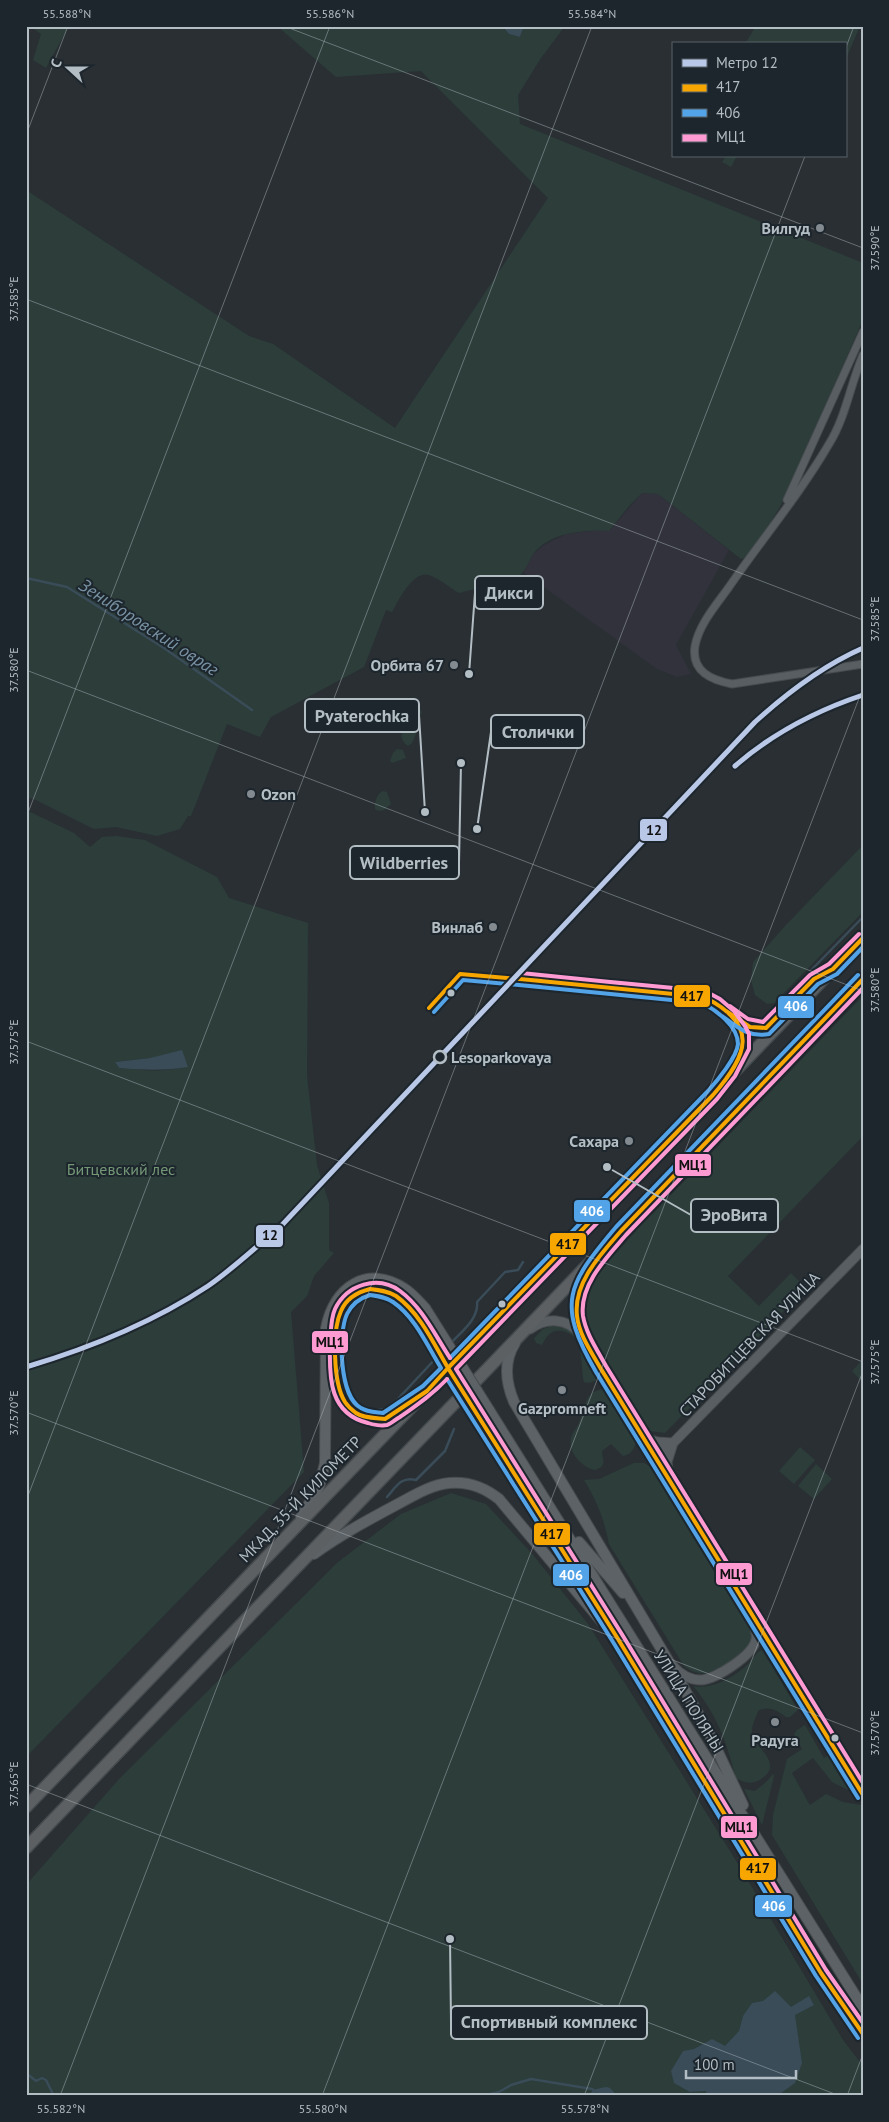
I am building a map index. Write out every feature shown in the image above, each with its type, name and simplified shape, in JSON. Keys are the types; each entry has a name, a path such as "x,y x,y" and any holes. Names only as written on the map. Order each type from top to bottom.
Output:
{"highway":[{"name":"МКАД, 35-Й КИЛОМЕТР","path":"28,1804 863,938"},
{"path":"26,1848 863,979"}],"main road":[{"name":"УЛИЦА ПОЛЯНЫ","path":"278,1545 301,1517 314,1497 322,1477 325,1463 326,1328 329,1314 346,1288 356,1282 369,1278 380,1279 405,1289 425,1308 557,1516 761,1844 838,1972 863,2008"},
{"name":"УЛИЦА ПОЛЯНЫ","path":"427,1391 385,1419 357,1414 345,1402 338,1384 336,1366 337,1326 341,1311 349,1300 359,1292 370,1289 385,1291 396,1296 417,1317 618,1639 821,1973 863,2034"},
{"path":"519,1336 511,1349 507,1364 506,1378 514,1402 669,1662 709,1733 761,1844"},
{"path":"289,1576 335,1539 424,1490 448,1483 471,1484 490,1492 499,1499 555,1564 590,1610 618,1639"},
{"path":"557,1516 641,1615"}],"street":[{"path":"782,512 863,332"},
{"path":"863,356 850,386 843,414 830,442 708,617 695,646 695,657 699,667 706,676 715,681 732,684 863,664"},
{"path":"621,1231 602,1255 581,1288 576,1315 585,1339 653,1455 863,1795"},
{"name":"СТАРОБИТЦЕВСКАЯ УЛИЦА","path":"653,1455 673,1443 863,1249"},
{"path":"519,1336 536,1325 560,1320 576,1329 585,1339"},
{"path":"643,1438 673,1443 667,1462 669,1480"},
{"path":"669,1662 691,1679 708,1679 719,1674 740,1660 754,1646 756,1640 752,1616"}],"shaded area":[{"path":"642,493 658,494 729,550 676,645 691,674 677,677 657,669 523,572 534,553 544,545 566,534 609,531"}],"green space":[{"path":"30,26 69,26 46,68 33,60 41,34"},
{"path":"277,26 502,26 509,34 520,37 524,26 565,26 541,58 518,95 520,124 863,263 863,320 781,505 750,556 741,559 658,494 642,493 609,531 579,532 549,541 534,553 524,571 514,578 459,593 437,578 429,575 417,577 407,588 392,612 386,610 364,667 271,717 260,737 227,724 191,816 188,816 180,829 157,836 116,827 94,829 36,800 26,797 26,190 249,336 273,344 395,428 548,198 421,71 336,77"},
{"path":"756,26 860,26 846,59 846,42 746,42"},
{"path":"725,158 736,158 731,167 722,162"},
{"path":"415,703 418,704 422,713 419,717 411,720 408,714"},
{"path":"407,725 414,727 417,732 412,743 408,746 403,741 402,736 404,727"},
{"path":"397,749 403,750 406,758 392,763 390,761"},
{"path":"383,791 387,792 391,804 384,810 378,811 375,809 376,801 379,794"},
{"name":"Битцевский лес","path":"26,810 74,833 90,847 102,837 116,836 145,840 217,877 229,898 308,923 307,1076 317,1165 329,1203 329,1250 334,1253 314,1276 307,1296 291,1312 304,1472 26,1757","holes":["150,1058 188,1066 171,1070 145,1070 119,1068 115,1062"]},
{"path":"863,845 863,912 774,1003 767,1004 755,995 751,980 753,962"},
{"path":"863,996 863,1136 728,1276 759,1306 791,1273 806,1288 665,1433 648,1431 586,1323 584,1301 588,1286 636,1231"},
{"path":"554,1325 572,1330 598,1374 598,1380 589,1383 584,1382 578,1345 570,1334 563,1331 555,1331 547,1336 542,1345 536,1343 534,1338 543,1329"},
{"path":"863,1359 863,1383 852,1371"},
{"path":"604,1389 610,1392 636,1440 631,1452 623,1456 611,1444 602,1451 602,1467 595,1470 581,1463 574,1454 571,1438 587,1400 593,1393"},
{"path":"800,1447 815,1460 794,1484 779,1471"},
{"path":"634,1463 644,1463 653,1468 748,1623 753,1637 751,1645 719,1669 702,1673 684,1666 609,1544 600,1510 584,1480 599,1479"},
{"path":"816,1464 832,1479 814,1499 798,1486"},
{"path":"451,1493 486,1504 534,1556 588,1624 735,1859 843,2040 863,2066 863,2096 26,2096 26,1885 119,1779 338,1562 401,1514"},
{"path":"762,1650 798,1710 790,1717 770,1709 758,1711 752,1733 769,1761 770,1767 768,1773 761,1779 749,1783 736,1778 720,1729 709,1708 693,1686 708,1686 723,1681 743,1668"},
{"path":"805,1725 824,1758 829,1755 852,1792 832,1782 813,1758 792,1773 810,1805 826,1794 843,1802 861,1805 863,1808 863,1984 772,1835 773,1815 787,1759 802,1749 794,1734"},
{"path":"773,1774 762,1825 744,1789 755,1791"}],"water":[{"path":"502,26 524,26 520,37 509,34"},
{"path":"182,1050 188,1067 162,1070 128,1069 119,1068 115,1062 150,1058"},
{"path":"775,1991 791,2007 809,1996 814,2005 795,2015 802,2063 795,2083 777,2096 707,2096 706,2091 690,2092 674,2083 671,2071 683,2051 694,2049 712,2039 725,2046 739,2031 743,2016 752,2003 763,2001"}],"waterway":[{"name":"Зениборовский овраг","path":"26,578 67,587 164,648 252,710"},
{"path":"783,999 863,917"},
{"path":"450,1344 472,1320 477,1308 477,1302 505,1272 518,1270 523,1262"},
{"path":"375,1410 385,1409 396,1401 437,1357"},
{"path":"387,1497 403,1481 416,1480 445,1451 454,1429"},
{"path":"26,2073 36,2081 42,2078 46,2080 54,2096"},
{"path":"481,2096 499,2092 511,2085 531,2079 592,2089 599,2095"},
{"path":"597,2096 606,2094 608,2096"}],"metro line":[{"name":"12","path":"26,1367 97,1343 165,1312 208,1286 245,1257 282,1225 755,722 806,680 833,663 863,648"},
{"name":"12","path":"735,766 764,743 795,724 828,708 863,695"}],"transit line":[{"name":"МЦ1","path":"730,1006 748,1019 763,1022 810,975 829,964 859,934"},
{"name":"417","path":"726,1011 750,1027 766,1028 814,979 833,969 863,938"},
{"name":"406","path":"722,1016 738,1028 749,1033 769,1034 818,984 837,974 863,947"},
{"name":"МЦ1","path":"521,973 620,983"},
{"name":"417","path":"429,1008 460,974 542,981"},
{"name":"406","path":"858,975 616,1227 599,1247 578,1280 573,1295 572,1311 575,1328 596,1372 858,1798"},
{"name":"417","path":"448,1368 713,1095 734,1067 743,1042 741,1030 734,1018 704,997 520,979"},
{"name":"417","path":"863,979 605,1249 584,1281 579,1292 577,1304 578,1323 583,1337 601,1369 863,1795"},
{"name":"406","path":"434,1012 463,980 541,987"},
{"name":"МЦ1","path":"600,981 705,991 720,999 734,1011 749,1034 749,1049 735,1076 717,1099 456,1369 623,1636 826,1970 863,2023"},
{"name":"406","path":"450,1358 708,1091 730,1062 738,1044 734,1031 725,1019 702,1003 519,985"},
{"name":"МЦ1","path":"863,988 626,1235 596,1272 585,1293 583,1305 583,1316 587,1329 606,1366 863,1783"},
{"name":"МЦ1","path":"447,1379 425,1399 389,1424 375,1425 355,1418 346,1412 334,1394 330,1371 331,1322 333,1313 340,1300 355,1288 373,1283 391,1286 400,1291 415,1305 450,1358"},
{"name":"417","path":"370,1289 390,1293 405,1303 426,1329 448,1368 427,1391 385,1419 362,1416 350,1408 341,1393 336,1370 336,1331 341,1311 353,1297 370,1289"},
{"name":"406","path":"370,1295 388,1299 408,1315 441,1368 423,1386 383,1413 363,1409 354,1402 348,1391 342,1364 342,1335 347,1314 357,1302 370,1295"},
{"name":"417","path":"448,1368 618,1639 821,1973 863,2034"},
{"name":"406","path":"447,1379 613,1642 816,1976 858,2038"}],"place":[{"name":"Вилгуд","path":"820,228"},
{"name":"Орбита 67","path":"454,665"},
{"name":"Дикси","path":"469,674"},
{"name":"Wildberries","path":"461,763"},
{"name":"Ozon","path":"251,794"},
{"name":"Pyaterochka","path":"425,812"},
{"name":"Столички","path":"477,829"},
{"name":"Винлаб","path":"493,927"},
{"name":"Lesoparkovaya","path":"440,1057"},
{"name":"Сахара","path":"629,1141"},
{"name":"ЭроВита","path":"607,1167"},
{"name":"Gazpromneft","path":"562,1390"},
{"name":"Радуга","path":"775,1722"},
{"name":"Спортивный комплекс","path":"450,1939"}]}
